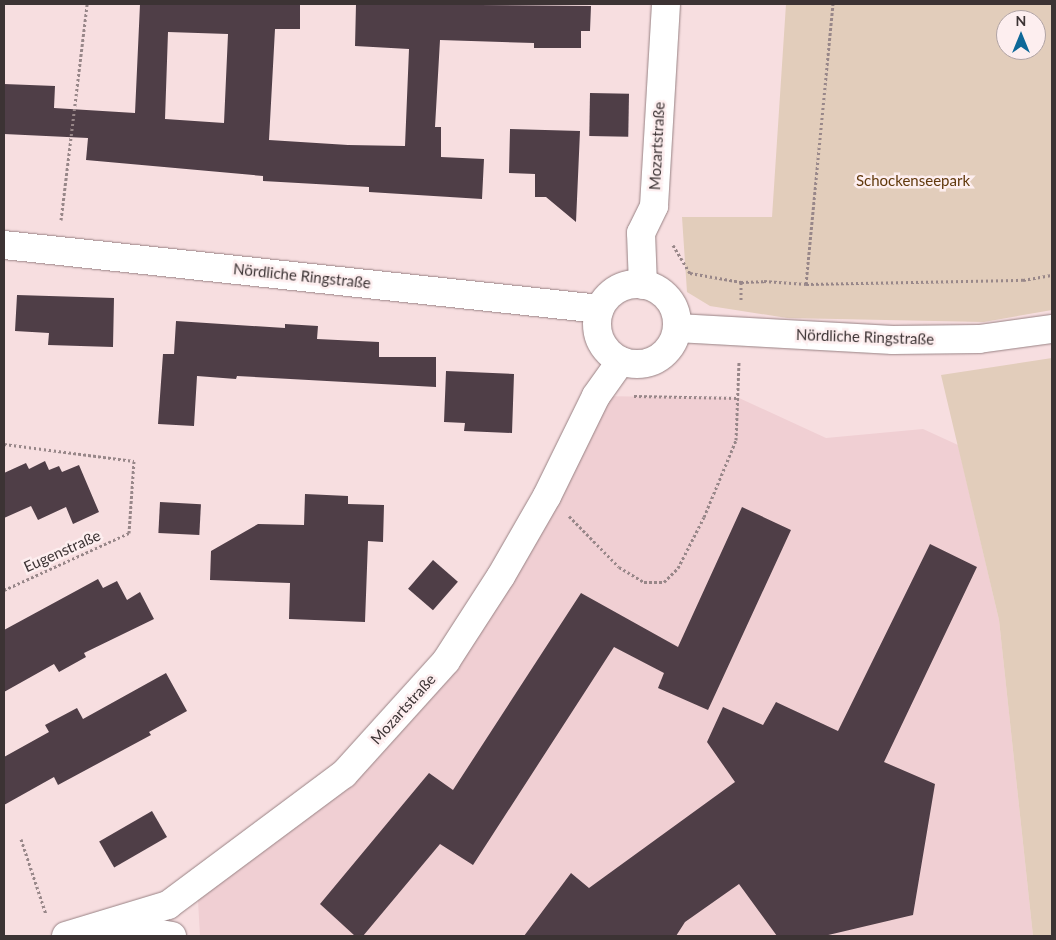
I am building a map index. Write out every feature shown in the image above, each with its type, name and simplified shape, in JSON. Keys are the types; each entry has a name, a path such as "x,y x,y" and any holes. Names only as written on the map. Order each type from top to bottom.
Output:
{"street":[{"name":"Mozartstraße","path":"643,285 641,233 654,206 666,4"},
{"name":"Nördliche Ringstraße","path":"4,245 600,309"},
{"path":"630,285 643,285 655,288 672,304 677,316 677,328 674,340 658,359 646,364 633,364 621,361 610,354 603,345 598,333 597,321 600,309 607,298 618,290 630,285"},
{"name":"Nördliche Ringstraße","path":"677,328 893,340 979,339 1052,329"},
{"name":"Mozartstraße","path":"57,927 106,924 168,905 344,774 446,661 501,576 547,496 596,396 621,361"},
{"path":"106,924 172,936"}],"path":[{"path":"56,250 64,203 87,4"},
{"path":"806,284 833,4"},
{"path":"641,233 671,240 690,272 741,282 764,281 806,284 1023,280 1052,275"},
{"path":"547,496 586,532 619,567 644,582 664,582 678,568 704,517 736,440 739,398 596,396"},
{"name":"Eugenstraße","path":"4,444 134,461 129,533 4,590"},
{"path":"21,840 57,927"}],"shaded area":[{"path":"596,396 739,398 826,438 923,429 958,445 999,620 1033,936 200,936 197,883 344,774 446,661"}],"green space":[{"name":"Schockenseepark","path":"786,4 1052,4 1052,310 984,322 787,318 710,306 687,292 682,217 772,217"},
{"path":"1052,358 1052,936 1033,936 999,620 941,375"}],"building":[{"path":"140,4 300,4 300,29 275,29 269,140 348,145 405,146 409,49 355,46 356,4 591,6 590,31 581,31 581,48 534,48 534,43 440,40 435,127 441,127 441,157 484,159 482,199 369,192 369,187 263,181 263,176 86,160 88,138 4,134 4,84 55,86 54,108 135,113","holes":["168,32 228,34 224,123 165,119"]},
{"path":"590,93 629,94 628,137 589,136"},
{"path":"510,129 580,131 576,222 546,197 535,197 535,174 509,173"},
{"path":"17,295 114,298 113,347 48,345 49,333 15,331"},
{"path":"176,321 285,328 285,324 318,326 317,339 379,342 379,357 436,357 436,387 237,376 236,379 197,376 194,426 158,424 163,354 174,354"},
{"path":"446,371 514,374 512,433 464,431 465,423 444,422"},
{"path":"45,461 49,470 59,466 62,472 79,465 99,512 73,524 66,507 38,520 31,506 4,518 4,473 26,463 29,469"},
{"path":"305,494 348,496 348,504 384,505 383,542 368,541 365,622 289,619 290,583 210,580 211,551 258,524 304,525"},
{"path":"160,502 201,504 199,535 158,533"},
{"path":"742,507 791,530 708,710 658,688 664,673 614,647 473,865 440,844 363,936 355,936 320,904 429,773 453,790 581,593 678,647"},
{"path":"930,544 977,567 884,762 935,784 913,915 824,936 777,936 739,884 685,922 676,936 524,936 571,873 589,888 735,782 707,742 723,707 763,725 776,702 838,731"},
{"path":"433,560 458,582 433,610 408,589"},
{"path":"98,579 103,588 117,581 127,600 140,592 154,619 84,653 86,657 59,672 54,664 4,692 4,630"},
{"path":"166,673 187,711 149,732 151,735 58,785 54,777 4,805 4,757 49,732 45,725 77,708 83,719"},
{"path":"152,811 167,837 114,867 99,842"}]}
